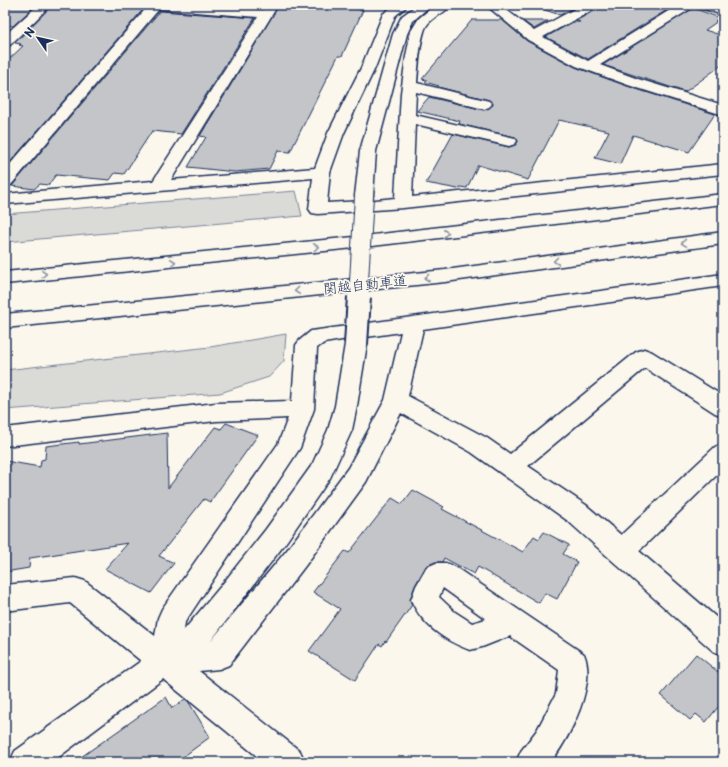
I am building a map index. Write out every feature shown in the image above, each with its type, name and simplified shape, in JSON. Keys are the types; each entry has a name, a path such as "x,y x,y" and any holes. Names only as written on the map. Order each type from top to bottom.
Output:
{"main road":[{"path":"5,42 45,5"},
{"path":"5,181 155,5 270,9 160,186"},
{"path":"402,5 389,14 368,68 336,133 322,172 318,209 404,203 723,169"},
{"path":"26,762 197,637 275,537 321,471 340,430 346,406 356,344 368,151 400,34 407,19 425,5"},
{"path":"404,203 407,118 416,41 421,24 431,14 445,5"},
{"path":"533,37 591,5"},
{"path":"589,66 687,5"},
{"path":"706,5 723,11"},
{"path":"496,6 533,37 581,63 721,107"},
{"path":"410,86 484,104"},
{"path":"407,118 509,141"},
{"path":"5,199 322,172"},
{"path":"5,278 493,228 723,200"},
{"name":"関越自動車道","path":"5,321 445,276 723,238"},
{"path":"164,662 172,618 288,448 303,409 307,345 318,336 487,314 723,280"},
{"path":"164,662 219,655 296,558 357,475 376,441 396,400 414,323"},
{"path":"511,467 644,357 723,407"},
{"path":"396,400 479,445 577,513 723,641"},
{"path":"5,437 216,412 303,409"},
{"path":"621,552 723,454"},
{"path":"5,598 74,590 283,760"},
{"path":"512,621 574,664 570,698 548,741 532,762"}],"shaded area":[{"path":"296,191 302,216 5,242 5,214"},
{"path":"286,334 284,361 269,377 220,393 5,410 5,370 210,347"}],"building":[{"path":"5,5 36,5 13,26 5,25"},
{"path":"52,5 147,5 5,168 5,63 23,46 15,43"},
{"path":"221,5 264,5 262,8"},
{"path":"279,5 361,5 359,10 363,10 342,56 338,56 290,152 278,151 269,169 235,172 188,167 206,137 200,136"},
{"path":"543,5 579,5 560,15 542,9"},
{"path":"598,5 675,5 588,59 546,37 573,22 580,22 576,21 597,9"},
{"path":"693,8 720,18 705,30 723,36 723,64 685,92 603,65"},
{"path":"160,11 255,18 181,134 152,131 124,174 115,173 110,180 56,175 48,185 40,184 34,189 12,186"},
{"path":"472,20 502,20 527,41 575,67 627,86 715,114 689,152 633,135 620,164 595,158 609,131 559,120 528,180 478,165 467,188 460,187 458,189 426,183 453,134 509,147 518,142 515,137 459,124 460,121 417,111 429,97 484,110 493,105 489,100 438,87 439,86 425,82 427,80 422,79"},
{"path":"523,21 548,21 534,29"},
{"path":"226,423 258,435 210,502 204,499 159,556 174,563 151,593 105,569 128,543 30,558 29,568 5,572 5,461 40,467 41,460 45,459 46,446 79,442 79,444 167,433 168,488 215,427 221,429"},
{"path":"413,490 444,507 442,509 523,552 534,536 539,539 544,532 569,545 563,554 577,562 557,599 545,593 539,603 478,567 474,574 444,558 442,562 435,562 426,566 415,586 410,600 412,605 386,642 385,641 382,646 379,644 355,680 309,651 340,609 313,592 345,551 349,553 392,498 402,504"},
{"path":"696,654 723,676 723,701 706,722 696,714 690,720 661,695"},
{"path":"166,697 172,708 185,699 188,701 210,737 176,762 74,762"}]}
